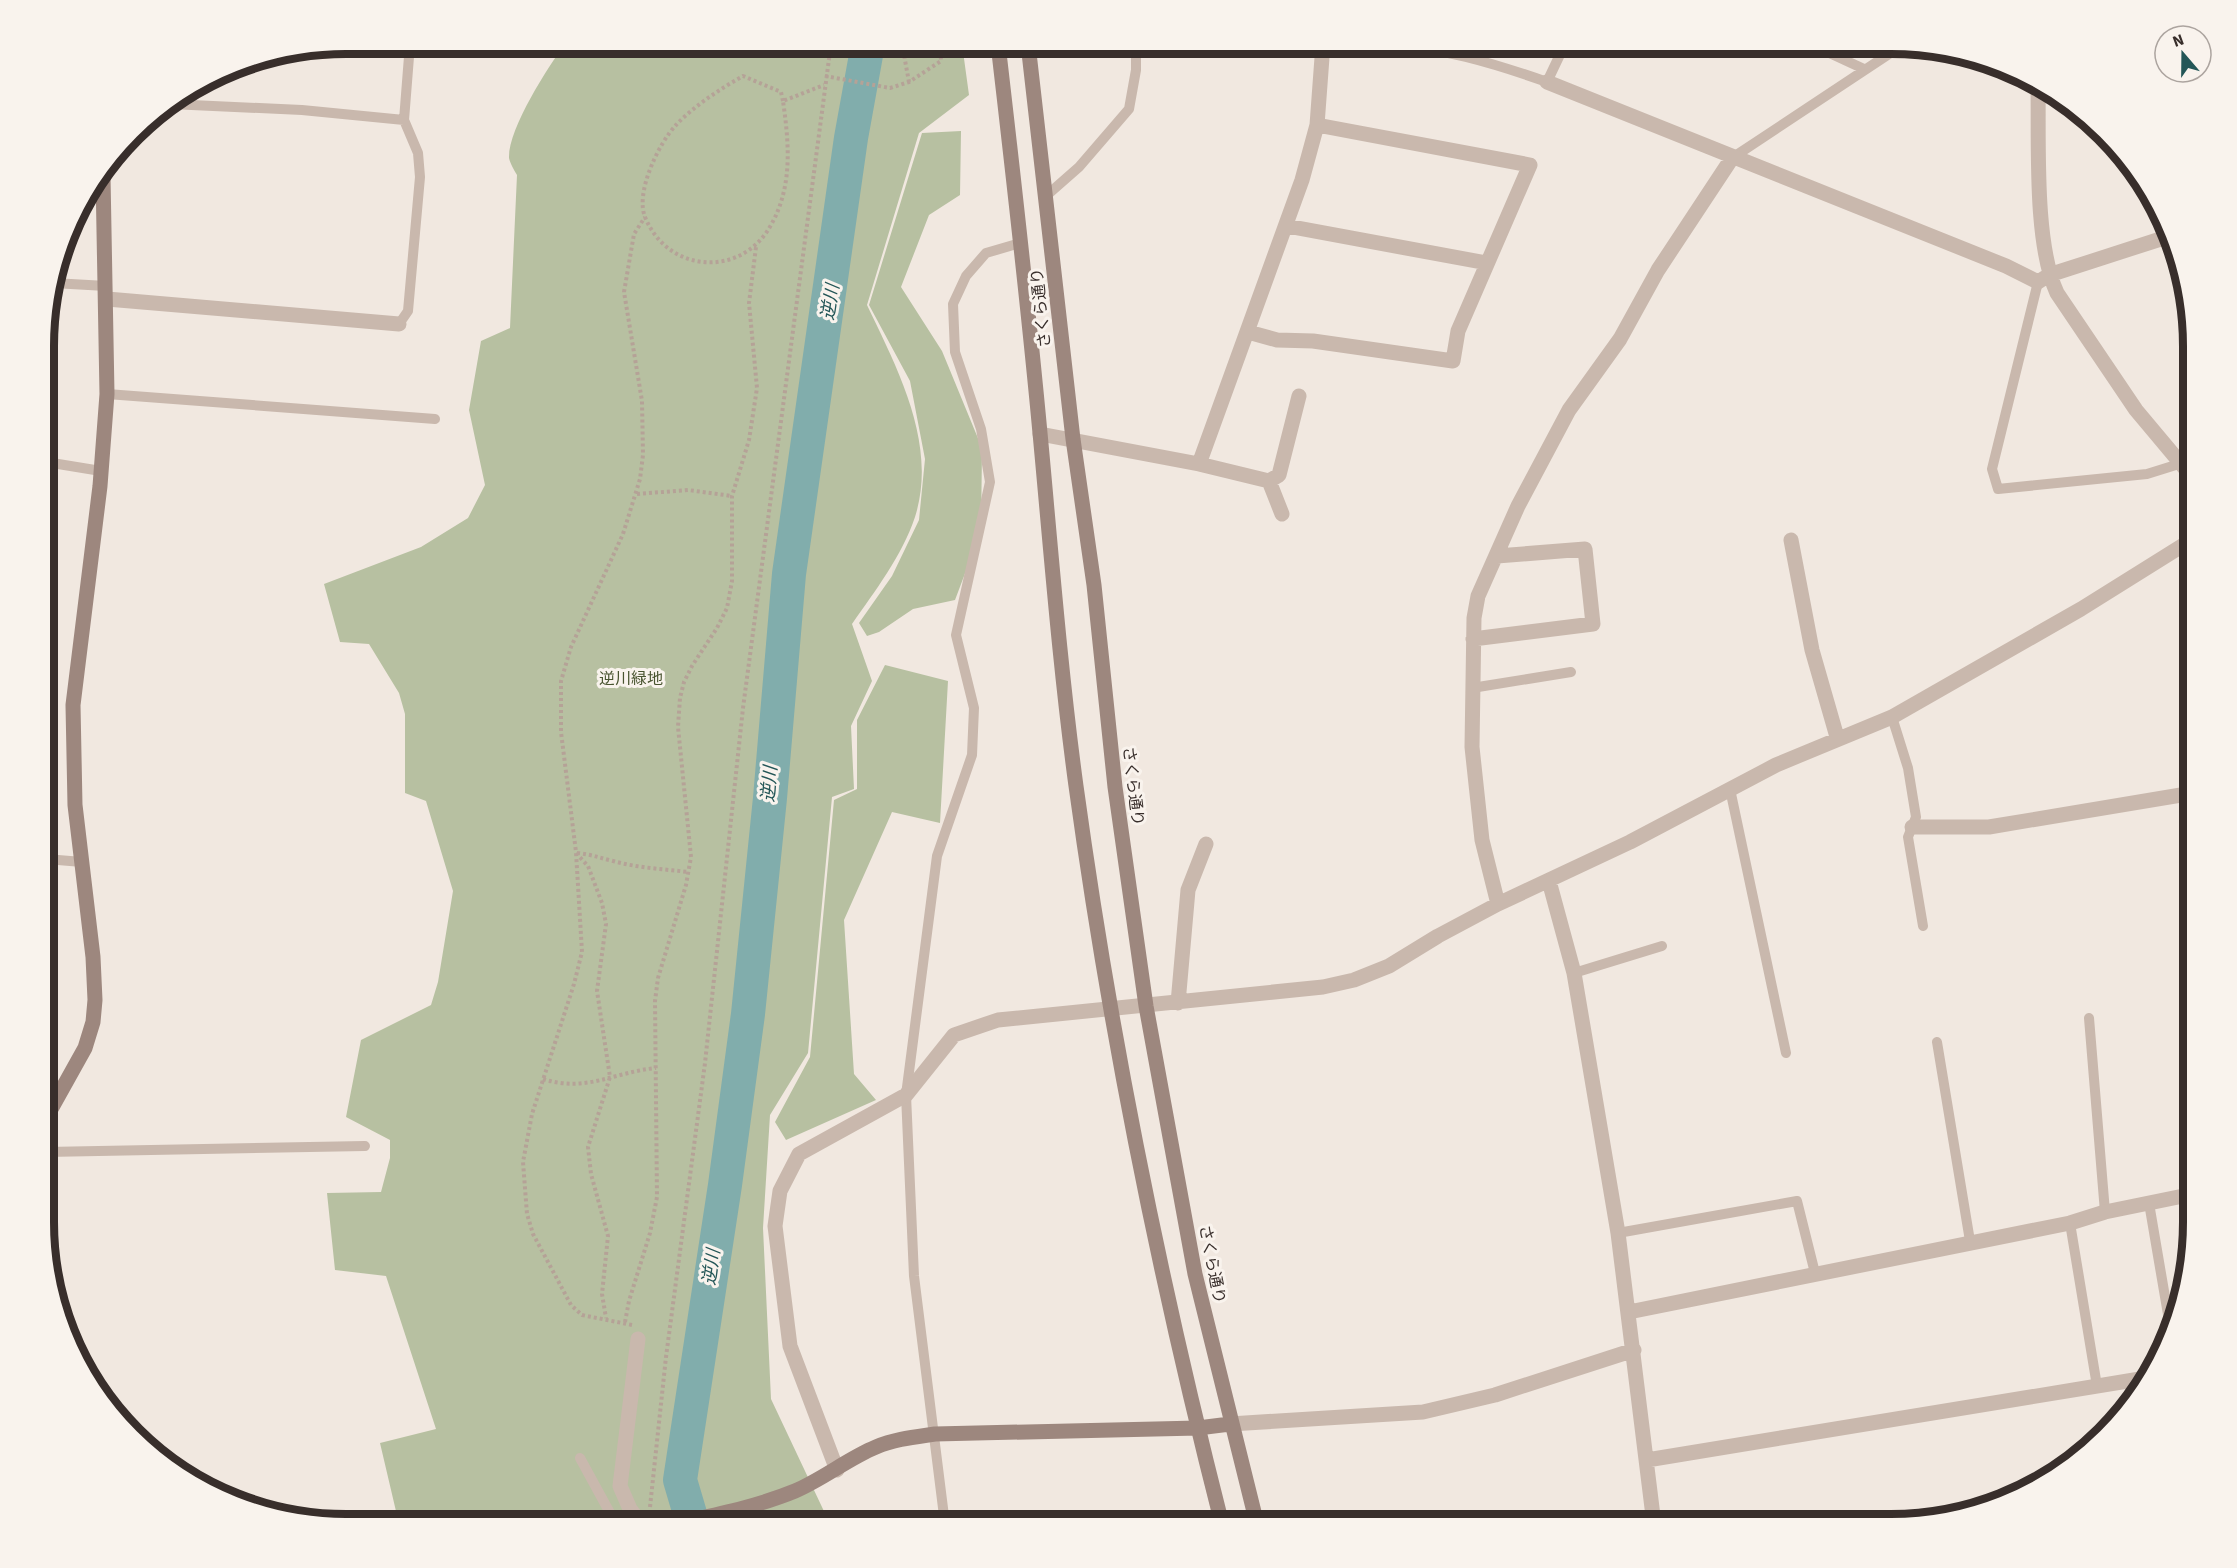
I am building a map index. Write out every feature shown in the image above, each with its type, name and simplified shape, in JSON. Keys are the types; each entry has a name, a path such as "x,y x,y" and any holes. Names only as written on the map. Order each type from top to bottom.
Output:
{"street":[{"name":"さくら通り","path":"999,54 1040,434 1052,581 1076,784 1109,1008 1198,1428 1220,1514"},
{"name":"さくら通り","path":"1029,54 1073,439 1094,585 1115,787 1146,1005 1195,1274 1230,1424 1254,1514"},
{"path":"1199,464 1287,226 1317,125 1322,54"},
{"path":"1547,82 1732,158 2006,266 2043,278 2057,293 2136,410 2183,468"},
{"path":"2038,94 2043,278"},
{"path":"1248,332 1278,339 1312,341 1453,361 1458,331 1530,165 1317,125"},
{"path":"1498,904 1482,840 1472,747 1473,639 1478,596 1518,506 1569,410 1620,339 1658,270 1732,158"},
{"path":"54,1104 85,1048 93,1022 96,980 75,805 73,705 101,471 107,394 103,184"},
{"path":"1287,226 1487,263"},
{"path":"2043,278 2163,239"},
{"path":"106,292 399,324"},
{"path":"1040,434 1199,464 1269,481 1279,475 1299,396"},
{"path":"1269,481 1282,513"},
{"path":"1791,540 1812,650 1837,737"},
{"path":"837,1470 790,1346 775,1226 780,1191 799,1154 906,1095 954,1035 998,1020 1323,987 1354,980 1389,966 1438,936 1498,904 1630,842 1776,765 1837,737 1892,717 2081,609 2183,545"},
{"path":"1473,639 1593,624 1585,549 1497,556"},
{"path":"1912,827 1989,827 2183,795"},
{"path":"1178,1003 1188,890 1206,843"},
{"path":"1549,881 1574,973 1618,1233 1653,1514"},
{"path":"1629,1312 1970,1241 2070,1223 2105,1212 2183,1196"},
{"path":"637,1514 630,1509 620,1486 638,1339"},
{"path":"719,1514 794,1491 837,1470 876,1447 908,1437 935,1434 1198,1428 1423,1412 1495,1395 1634,1350"},
{"path":"1647,1460 2137,1380"}],"lane":[{"path":"399,324 408,311 420,177 418,153 404,120 409,54"},
{"path":"1046,196 1079,167 1129,109 1136,70 1136,54"},
{"path":"1458,54 1483,59 1547,82 1560,54"},
{"path":"1832,54 1864,69"},
{"path":"1732,158 1888,54"},
{"path":"182,105 302,110 404,120"},
{"path":"944,1514 914,1276 906,1095 937,855 972,755 974,708 956,635 990,483 981,429 955,352 953,304 966,276 986,253 1020,243"},
{"path":"2043,278 1992,469 1998,489 2147,474 2179,464"},
{"path":"61,284 106,292"},
{"path":"107,394 435,419"},
{"path":"54,463 101,471"},
{"path":"1472,688 1571,672"},
{"path":"1892,717 1908,768 1916,817 1908,837 1923,926"},
{"path":"1730,789 1786,1053"},
{"path":"54,860 81,862"},
{"path":"1574,973 1662,946"},
{"path":"2089,1018 2105,1212"},
{"path":"1937,1042 1970,1241"},
{"path":"54,1152 365,1146"},
{"path":"1618,1233 1797,1202 1815,1273"},
{"path":"2149,1203 2168,1315"},
{"path":"2070,1223 2097,1386"},
{"path":"580,1458 611,1514"}],"path":[{"path":"646,1514 704,1075 746,685 829,54"},
{"path":"904,54 909,82"},
{"path":"825,76 890,88 909,82 941,61 941,54"},
{"path":"625,1322 629,1301 650,1233 657,1197 658,978 691,857 678,727 680,698 684,682 692,666 727,608 732,580 732,496 749,440 757,388 749,303 756,247 772,225 785,189 789,148 781,92 742,76 676,126 652,164 642,205 645,217 661,242 692,260 713,263 728,260 756,247"},
{"path":"783,101 824,86"},
{"path":"638,1339 635,1326 606,1318 582,1315 571,1305 542,1254 527,1214 524,1162 532,1114 582,952 576,852 561,732 561,681 571,647 623,534 637,494 643,455 642,401 624,292 634,234 645,217"},
{"path":"637,494 688,490 732,496"},
{"path":"576,852 594,854 613,861 649,868 688,872"},
{"path":"576,852 588,866 602,903 606,924 597,990 610,1077 588,1147 591,1174 608,1236 607,1271 602,1294 606,1318"},
{"path":"543,1079 572,1086 592,1084 610,1077 656,1068"}],"green space":[{"name":"逆川緑地","path":"558,54 963,54 969,95 919,133 867,305 891,355 911,408 922,462 921,490 915,517 903,546 852,624 872,681 851,726 854,789 832,797 808,1053 770,1115 763,1228 771,1399 825,1514 397,1514 380,1443 436,1429 386,1276 335,1270 327,1193 381,1192 390,1158 390,1140 346,1117 361,1040 431,1005 438,982 453,891 426,801 405,793 405,714 399,693 369,644 340,642 324,584 421,547 468,518 485,485 469,410 481,341 510,328 517,175 509,158 510,146 522,115"},
{"path":"961,131 960,195 929,215 901,287 942,351 982,448 981,531 955,600 913,609 879,632 867,636 859,623 892,576 919,520 925,459 910,381 869,305 922,133"},
{"path":"885,665 948,681 940,823 892,812 844,920 854,1074 876,1100 786,1140 775,1122 810,1057 834,800 857,789 857,720"}],"waterway":[{"name":"逆川","path":"690,1514 680,1480 725,1185 748,1014 770,798 789,574 851,138 866,54"}]}
